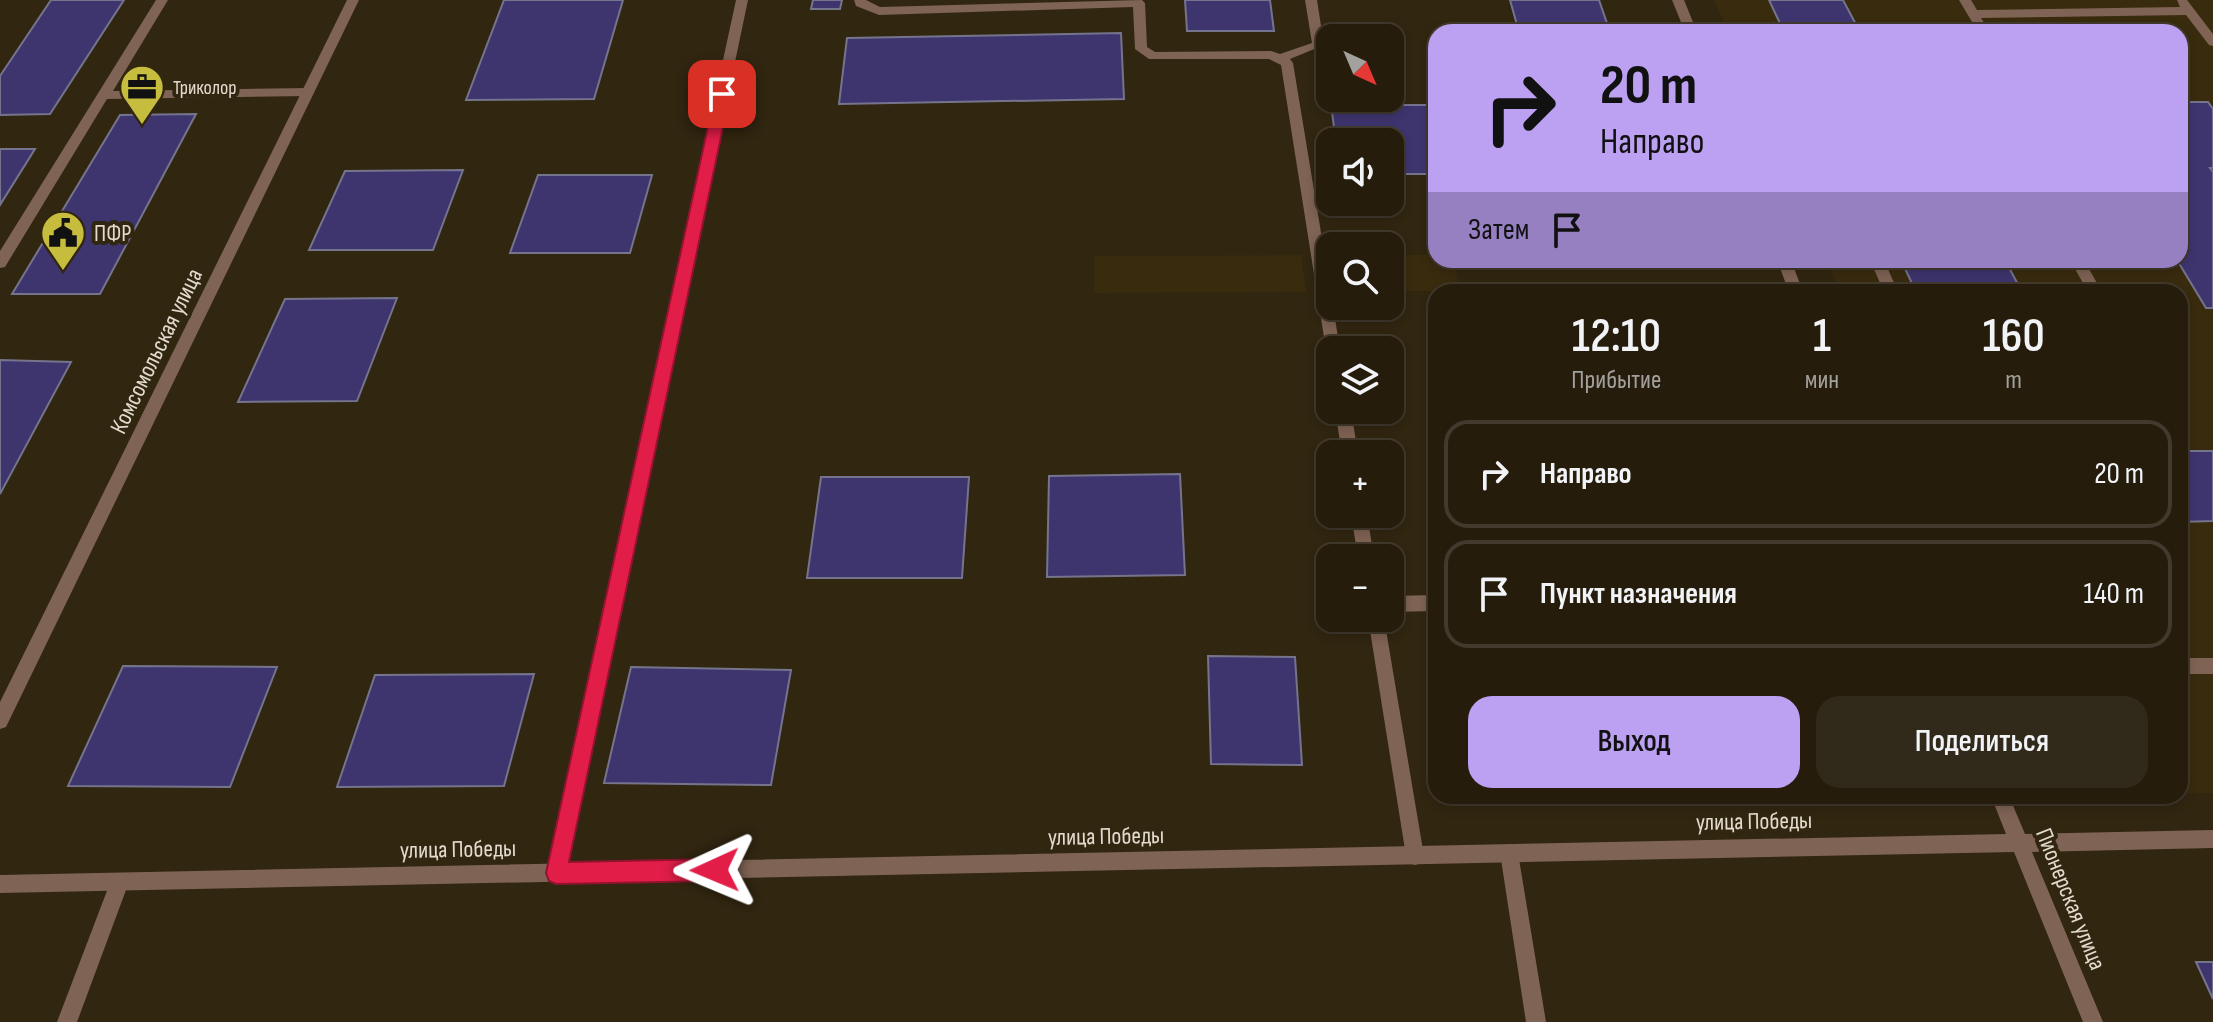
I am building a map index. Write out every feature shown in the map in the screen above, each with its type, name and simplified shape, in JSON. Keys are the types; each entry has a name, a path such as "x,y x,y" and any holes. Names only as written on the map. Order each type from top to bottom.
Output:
{"street":[{"path":"0,263 162,0"},
{"name":"Комсомольская улица","path":"0,721 353,0"},
{"path":"556,873 742,0"},
{"path":"860,0 860,3 879,11 1139,2 1141,49 1153,56 1271,55 1287,63 1331,336"},
{"path":"1279,59 1318,45 1311,0"},
{"path":"1678,0 1688,24"},
{"path":"1965,0 1979,24"},
{"path":"1973,14 2185,5 2213,42"},
{"path":"103,95 308,92"},
{"path":"1404,604 1428,603"},
{"path":"1378,632 1415,856"},
{"path":"2188,666 2213,666"},
{"name":"Пионерская улица","path":"2003,804 2093,1022"},
{"name":"улица Победы","path":"0,884 2213,839"},
{"path":"1509,853 1536,1022"},
{"path":"67,1022 120,882"}],"shaded area":[{"path":"1714,0 2213,0 2213,793 2188,794 2188,284 1836,284 1830,268 2188,268 2188,24 1724,24"},
{"path":"1301,255 1306,292 1094,293 1094,256"},
{"path":"1404,255 1428,255 1428,268 1455,268 1458,284 1428,284 1428,291 1404,291"}],"building":[{"path":"51,0 124,0 50,114 0,115 0,76"},
{"path":"504,0 623,0 594,99 466,100"},
{"path":"813,0 842,0 840,9 811,9"},
{"path":"1185,0 1270,0 1274,31 1187,31"},
{"path":"1510,0 1599,0 1607,24 1517,24"},
{"path":"1769,0 1843,0 1856,24 1780,24"},
{"path":"1121,33 1124,99 839,104 847,38"},
{"path":"2188,102 2208,102 2213,109 2213,168 2210,168 2213,172 2213,308 2206,308 2182,268 2188,268"},
{"path":"1404,105 1428,105 1428,174 1404,174 1404,128 1334,128 1332,112 1404,112"},
{"path":"196,114 100,294 12,294 120,115"},
{"path":"0,149 35,149 0,205"},
{"path":"463,170 433,250 309,250 345,171"},
{"path":"538,175 652,175 630,253 510,253"},
{"path":"1905,268 2009,268 2018,284 1912,284"},
{"path":"397,298 357,401 238,402 285,299"},
{"path":"0,360 71,362 0,494"},
{"path":"2188,451 2213,451 2213,521 2188,522"},
{"path":"1180,474 1185,575 1047,577 1049,476"},
{"path":"821,477 969,477 962,578 807,578"},
{"path":"1208,656 1295,657 1302,765 1211,764"},
{"path":"123,666 277,667 230,787 68,786"},
{"path":"631,667 791,670 771,785 604,783"},
{"path":"534,674 504,786 337,787 375,675"},
{"path":"2196,962 2213,962 2213,999"}],"place":[{"name":"Триколор","path":"142,126"},
{"name":"ПФР","path":"63,272"}],"route":[{"path":"715,870 556,873 722,94"}]}
